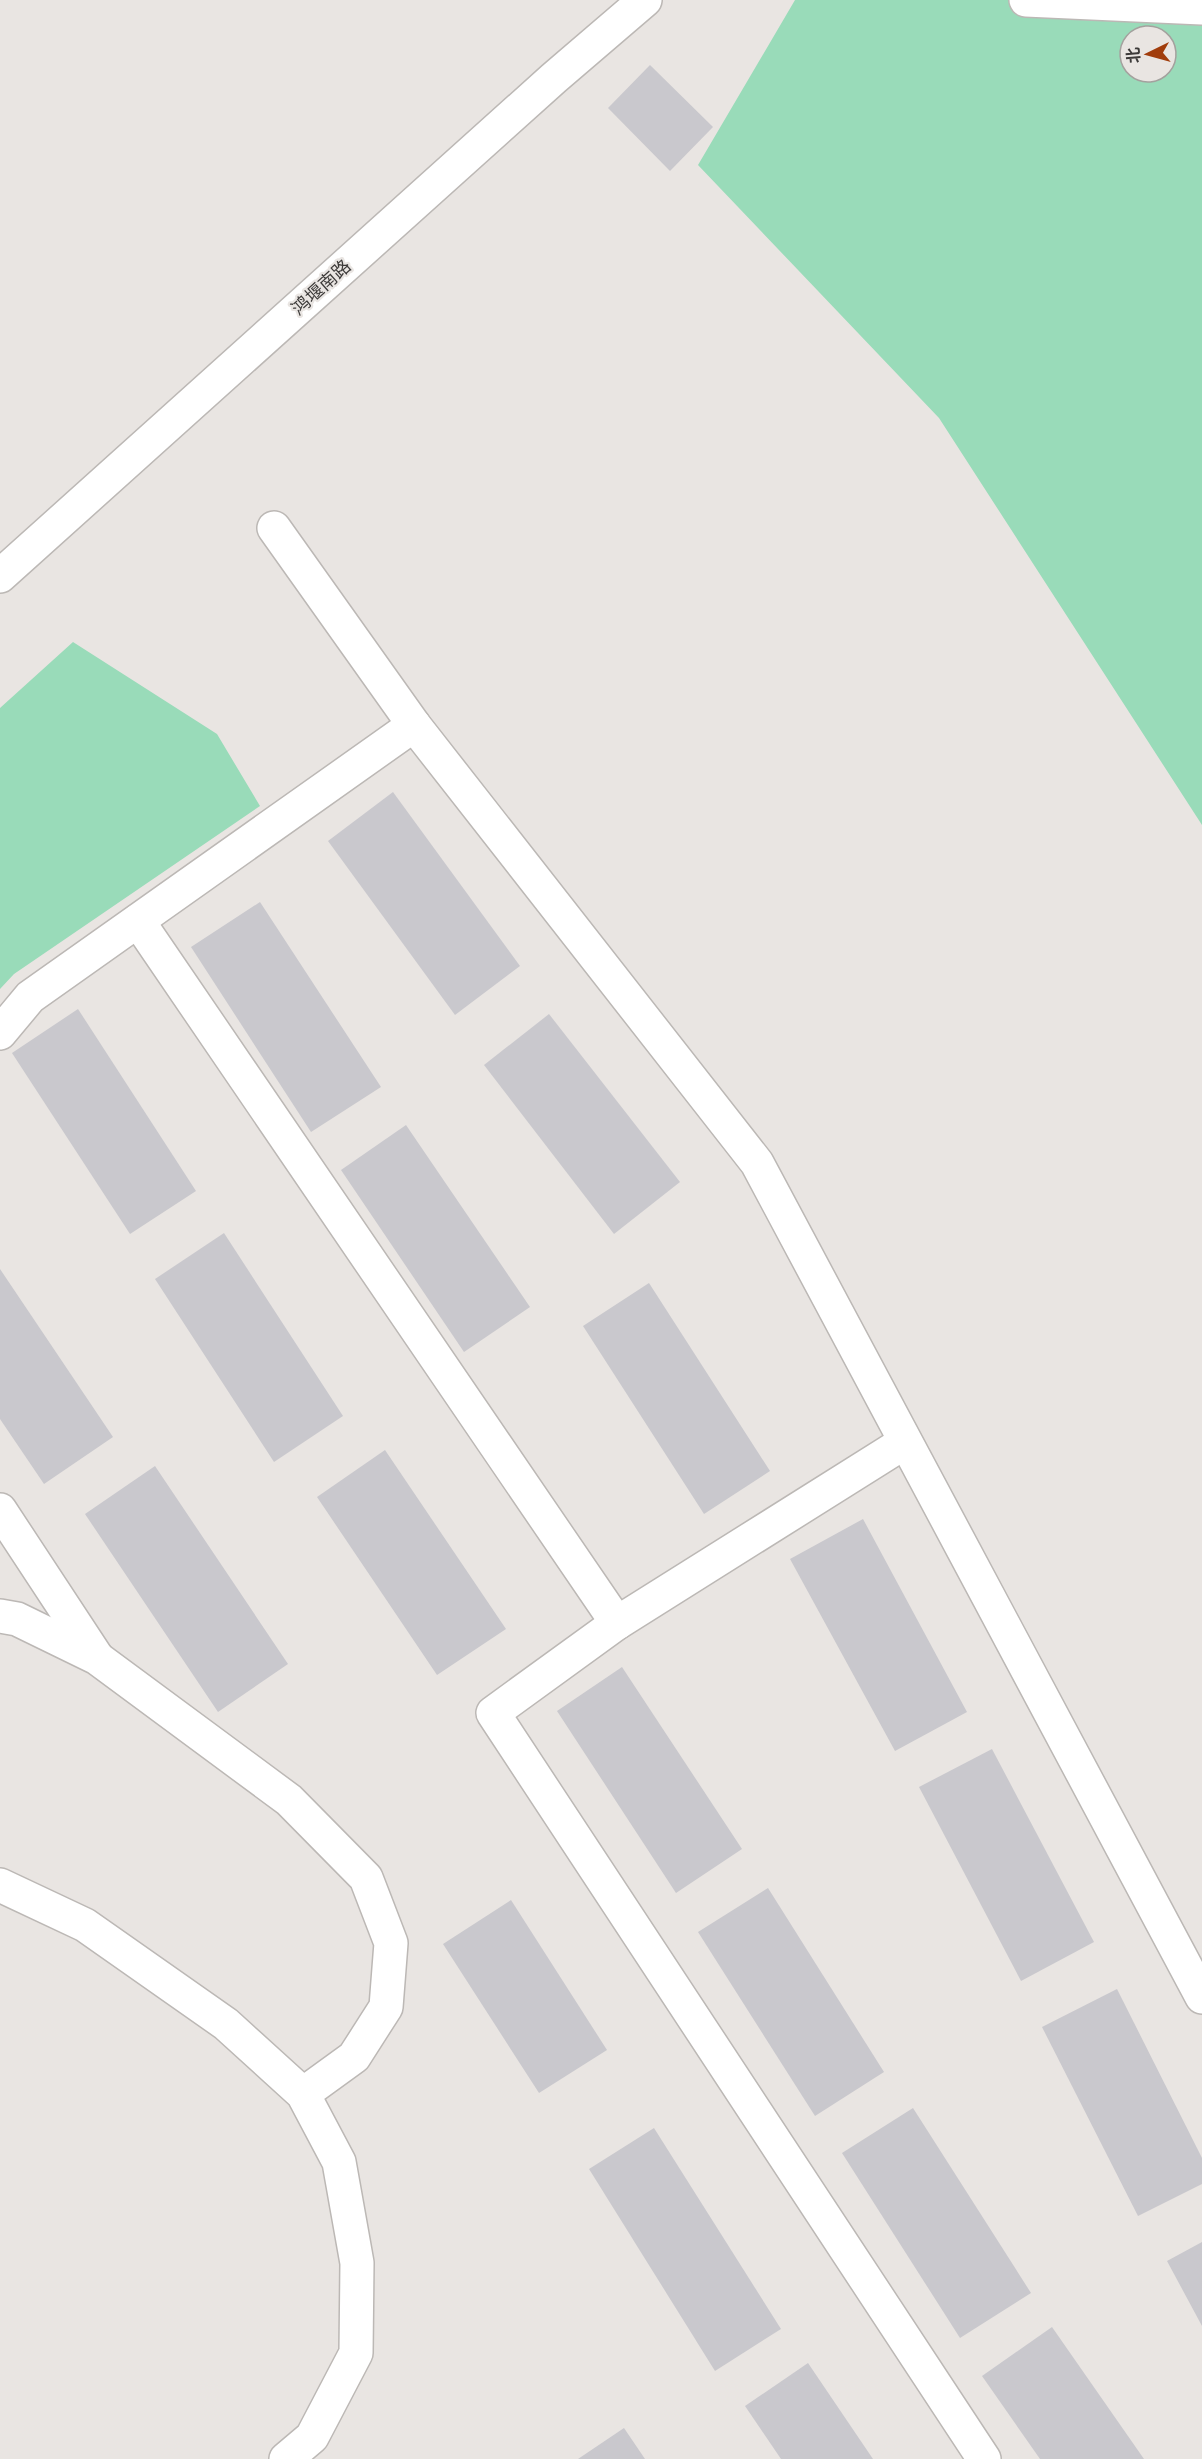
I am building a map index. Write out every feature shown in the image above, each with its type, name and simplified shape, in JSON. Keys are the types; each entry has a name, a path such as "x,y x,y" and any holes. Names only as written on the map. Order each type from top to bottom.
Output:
{"street":[{"name":"鸿堰南路","path":"0,576 554,78 645,0"},
{"path":"1026,0 1202,8"},
{"path":"274,528 414,725 756,1163 1202,1997"},
{"path":"0,1033 30,997 414,725"},
{"path":"138,921 617,1623"},
{"path":"905,1442 617,1623 493,1713 984,2459"},
{"path":"0,1510 97,1658"},
{"path":"0,1616 17,1619 97,1658 289,1800 366,1878 391,1943 386,2007 354,2057 303,2094"},
{"path":"0,1885 85,1925 226,2024 303,2094 339,2162 357,2263 356,2353 312,2437 286,2459"}],"green space":[{"path":"795,0 1202,0 1202,825 939,418 698,165"},
{"path":"73,642 217,734 260,806 14,974 0,989 0,708"}],"building":[{"path":"650,65 713,127 670,171 608,108"},
{"path":"393,792 520,966 455,1015 328,841"},
{"path":"260,902 381,1087 311,1132 191,947"},
{"path":"78,1009 196,1191 130,1234 12,1053"},
{"path":"549,1014 680,1182 614,1234 484,1065"},
{"path":"406,1125 530,1307 464,1352 341,1170"},
{"path":"224,1233 343,1416 274,1462 155,1279"},
{"path":"0,1269 113,1437 44,1484 0,1419"},
{"path":"649,1283 770,1471 704,1514 583,1326"},
{"path":"385,1450 506,1629 437,1675 317,1497"},
{"path":"155,1466 288,1664 218,1712 85,1514"},
{"path":"863,1519 967,1712 895,1751 790,1559"},
{"path":"622,1667 742,1849 676,1893 557,1711"},
{"path":"992,1749 1094,1942 1021,1981 919,1787"},
{"path":"768,1888 884,2072 815,2116 698,1932"},
{"path":"511,1900 607,2050 539,2093 443,1944"},
{"path":"1117,1989 1202,2158 1202,2184 1138,2216 1042,2027"},
{"path":"913,2108 1031,2293 960,2338 842,2153"},
{"path":"654,2128 781,2329 715,2371 589,2169"},
{"path":"1202,2242 1202,2326 1167,2261"},
{"path":"1052,2327 1144,2459 1040,2459 982,2376"},
{"path":"808,2363 873,2459 781,2459 745,2406"},
{"path":"624,2428 645,2459 578,2459"}]}
